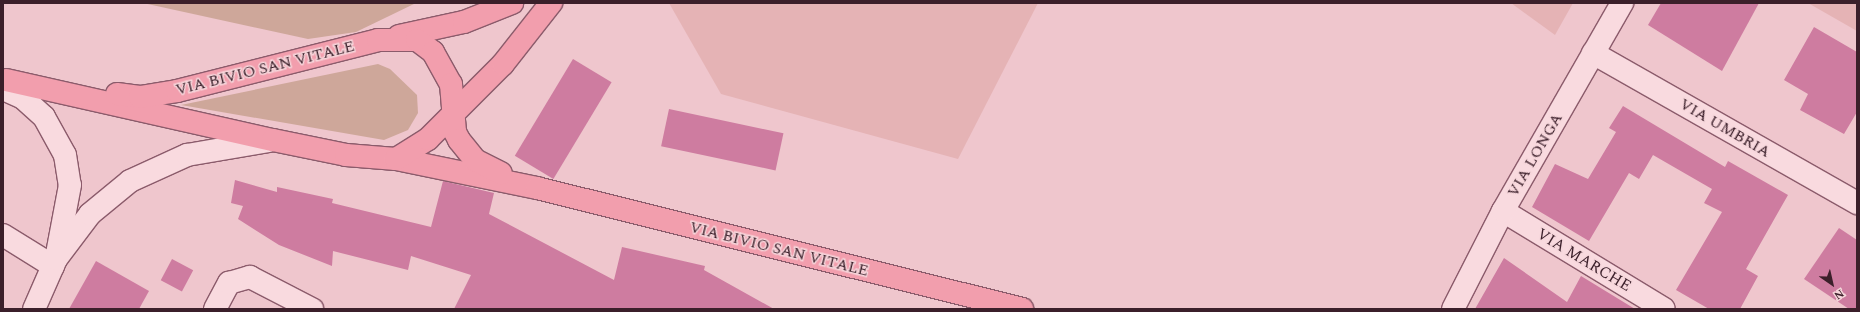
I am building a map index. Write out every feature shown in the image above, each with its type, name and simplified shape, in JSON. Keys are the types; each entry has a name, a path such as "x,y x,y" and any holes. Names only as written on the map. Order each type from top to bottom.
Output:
{"main road":[{"path":"378,40 464,22 512,3"},
{"path":"396,159 428,139 455,109 503,64 551,3"},
{"name":"VIA BIVIO SAN VITALE","path":"4,83 140,96 227,81 378,40 416,40 433,52 452,84 455,109 455,132 476,160 536,188"},
{"name":"VIA BIVIO SAN VITALE","path":"4,83 346,155 396,159 536,188 1022,309"}],"street":[{"name":"VIA LONGA","path":"1453,309 1503,211 1622,3"},
{"name":"VIA UMBRIA","path":"1593,53 1857,203"},
{"path":"4,83 35,106 65,155 70,192 55,262 34,309"},
{"path":"55,262 90,214 130,181 187,155 273,140"},
{"name":"VIA MARCHE","path":"1503,211 1664,309"},
{"path":"3,234 55,262"},
{"path":"215,309 229,283 250,277 312,309"}],"shaded area":[{"path":"143,3 416,3 356,32 308,39"},
{"path":"669,3 1038,3 958,159 721,94"},
{"path":"1511,3 1573,3 1555,35"},
{"path":"1808,3 1857,3 1857,31"},
{"path":"378,64 390,69 417,95 418,113 408,130 384,140 181,105"}],"building":[{"path":"1661,3 1759,3 1722,71 1648,25"},
{"path":"1814,27 1857,52 1857,112 1844,134 1800,110 1808,94 1784,80"},
{"path":"573,59 612,82 553,179 515,156"},
{"path":"1623,106 1725,167 1728,161 1788,195 1746,269 1758,276 1740,309 1709,309 1676,290 1722,212 1704,203 1712,189 1653,155 1639,179 1629,173 1589,241 1532,207 1555,164 1588,179 1616,132 1609,128"},
{"path":"669,109 783,133 776,170 661,146"},
{"path":"235,180 277,192 277,187 333,199 332,203 431,227 443,181 494,193 489,214 614,280 622,247 705,266 704,270 774,309 454,309 471,275 411,256 408,270 333,251 332,266 279,245 238,219 243,206 231,203"},
{"path":"1839,228 1857,240 1857,309 1849,309 1804,279"},
{"path":"1504,258 1567,302 1581,276 1635,309 1475,309"},
{"path":"172,259 193,270 182,291 161,280"},
{"path":"96,261 149,291 139,309 69,309"}]}
